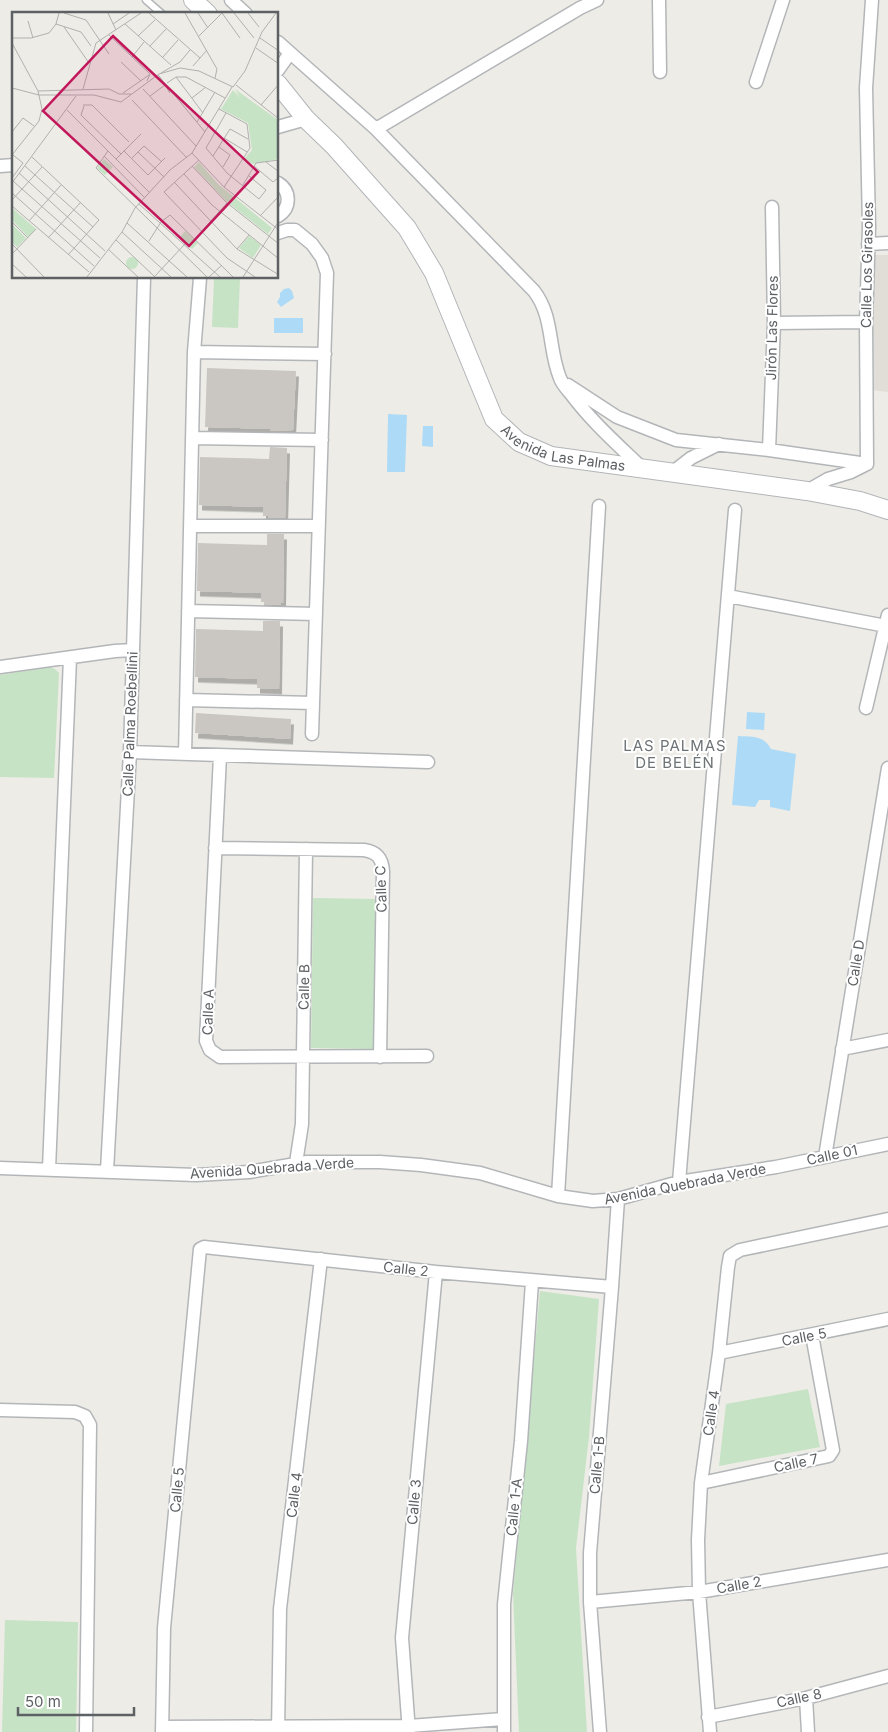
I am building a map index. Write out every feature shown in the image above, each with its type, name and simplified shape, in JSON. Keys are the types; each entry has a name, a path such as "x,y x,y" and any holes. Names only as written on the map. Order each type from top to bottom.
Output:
{"main road":[{"path":"193,0 206,12"},
{"name":"Avenida Las Palmas","path":"279,85 306,119 334,146 407,228 434,272 494,419 519,442 551,456 807,491 860,501 888,510"}],"street":[{"path":"231,0 244,12"},
{"path":"376,129 581,4 597,0"},
{"path":"659,0 660,72"},
{"path":"756,82 783,0"},
{"name":"Calle Los Girasoles","path":"867,464 866,322 869,227 866,88 872,0"},
{"path":"279,43 376,129 541,300 548,319 552,348 560,380 599,428 642,468"},
{"path":"279,69 290,53"},
{"path":"279,127 306,119"},
{"path":"279,184 285,188 288,199 288,204 279,215 282,232 295,230 312,244 322,258 327,273 312,734"},
{"name":"Jirón Las Flores","path":"769,450 774,323 772,207"},
{"path":"868,244 888,243"},
{"name":"Calle Palma Roebellini","path":"107,1171 130,752 144,279"},
{"path":"185,754 194,352 200,279"},
{"path":"774,323 866,322"},
{"path":"194,352 325,354"},
{"path":"560,380 616,417 676,440 769,450 867,464"},
{"path":"192,438 322,440"},
{"path":"673,472 691,458 719,444"},
{"path":"807,491 828,479 852,472 867,464"},
{"path":"558,1196 599,506"},
{"path":"679,1182 734,510"},
{"path":"190,526 319,526"},
{"path":"728,596 887,620 866,708"},
{"path":"188,611 316,614"},
{"path":"0,667 133,650"},
{"path":"49,1169 70,658"},
{"path":"186,700 313,703"},
{"path":"130,752 428,762"},
{"name":"Calle A","path":"220,756 206,1041 208,1046 214,1054 220,1057 426,1056"},
{"name":"Calle D","path":"824,1157 888,768"},
{"name":"Calle C","path":"215,848 364,850 377,854 383,871 380,1057"},
{"name":"Calle B","path":"302,1163 306,849"},
{"path":"842,1049 888,1040"},
{"name":"Calle 01","path":"776,1167 888,1144"},
{"name":"Avenida Quebrada Verde","path":"0,1168 196,1175 249,1172 302,1163 380,1162 421,1164 480,1173 558,1196 593,1201 618,1199 679,1182 776,1167"},
{"name":"Calle 1-B","path":"600,1732 590,1602 590,1554 618,1199"},
{"name":"Calle 4","path":"710,1732 698,1540 701,1483 730,1256 740,1250 888,1219"},
{"name":"Calle 2","path":"200,1249 204,1247 532,1282 612,1287"},
{"name":"Calle 5","path":"162,1729 164,1628 200,1249"},
{"name":"Calle 4","path":"278,1729 280,1609 321,1259"},
{"name":"Calle 3","path":"409,1729 402,1638 436,1272"},
{"name":"Calle 1-A","path":"504,1732 504,1604 522,1441 532,1282"},
{"name":"Calle 5","path":"719,1353 888,1319"},
{"name":"Calle 7","path":"701,1483 829,1456 831,1454 833,1450 812,1335"},
{"path":"0,1410 76,1412 85,1416 90,1425 86,1732"},
{"name":"Calle 2","path":"590,1602 700,1592 888,1560"},
{"name":"Calle 8","path":"708,1717 806,1698 888,1676"},
{"path":"806,1698 808,1732"},
{"path":"162,1729 409,1729 503,1719"}],"lane":[{"path":"146,0 160,12"}],"shaded area":[{"path":"875,255 888,255 888,392 871,390"}],"green space":[{"path":"214,279 240,279 238,328 212,327"},
{"path":"50,667 59,673 54,778 0,777 0,675"},
{"path":"313,898 377,899 375,1049 311,1048"},
{"path":"540,1291 599,1299 589,1437 576,1548 587,1732 519,1732 513,1594"},
{"path":"808,1389 820,1447 719,1466 726,1404"},
{"path":"5,1620 78,1622 76,1732 2,1732"}],"water":[{"path":"289,288 294,298 281,307 277,302 280,293 284,289"},
{"path":"274,318 303,318 303,333 274,333"},
{"path":"388,414 407,415 405,472 387,472"},
{"path":"423,426 433,426 433,447 422,446"},
{"path":"747,712 765,713 764,730 746,729"},
{"path":"738,736 761,739 771,749 796,754 790,811 770,807 770,800 759,800 755,807 732,805"}],"building":[{"path":"207,368 296,371 293,430 270,431 270,429 205,427"},
{"path":"270,447 287,448 285,518 268,518 268,516 263,516 263,507 199,505 200,457 269,459"},
{"path":"267,534 284,534 283,603 281,605 264,605 264,602 261,602 261,593 197,591 198,543 267,545"},
{"path":"263,621 280,621 279,689 257,688 257,679 195,677 196,629 263,631"},
{"path":"196,713 291,719 290,739 195,733"}],"district":[{"name":"LAS PALMAS DE BELÉN","path":"675,754"}]}
